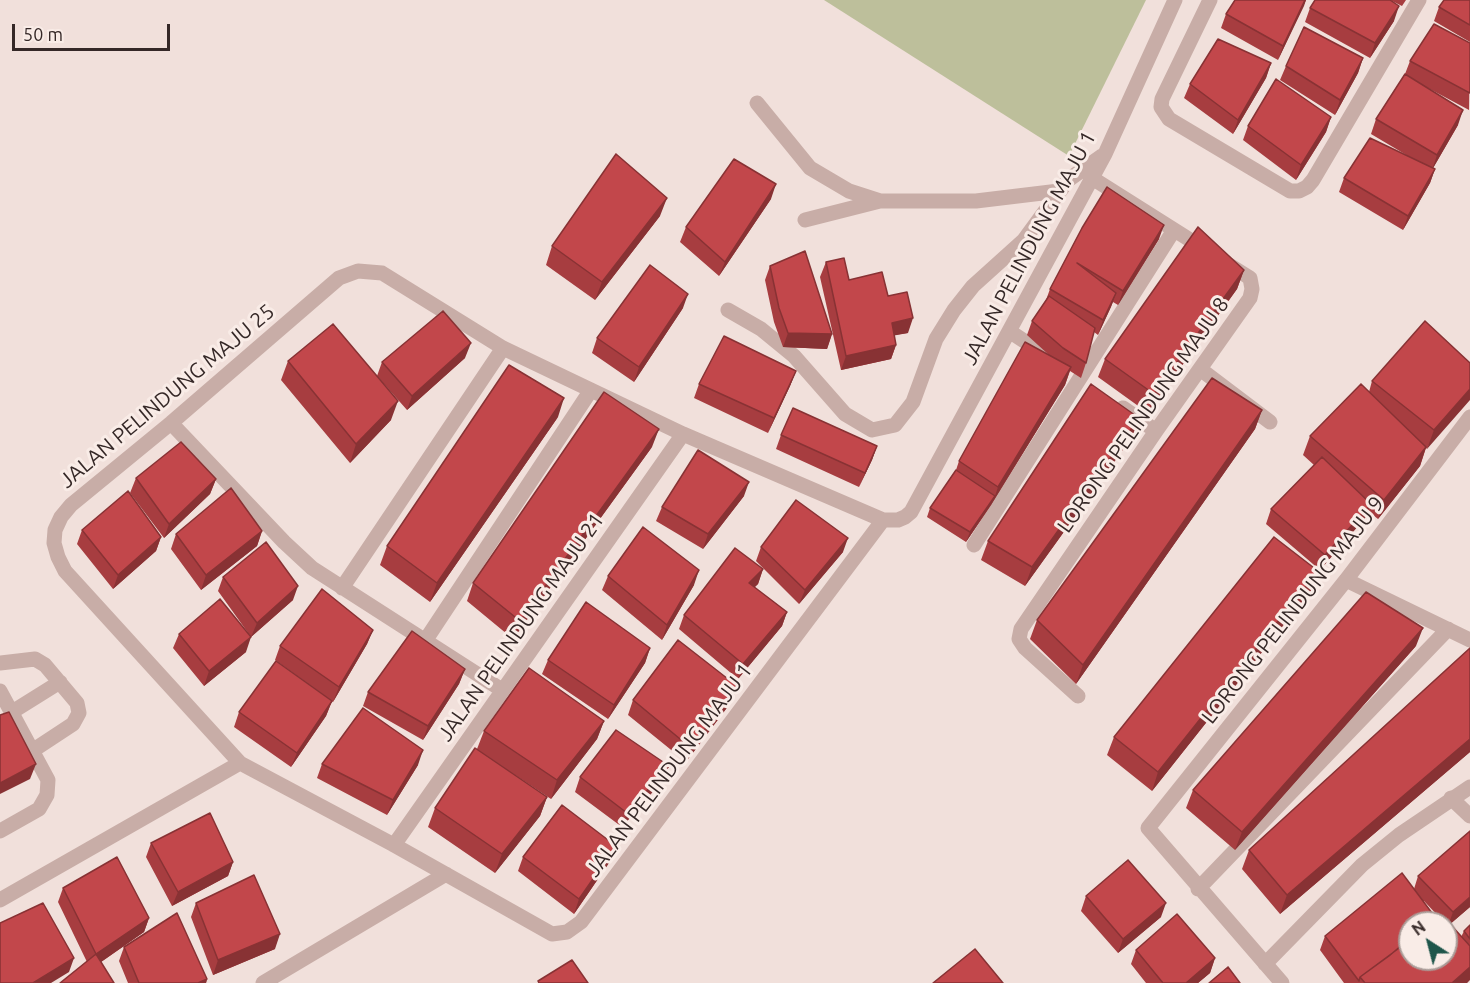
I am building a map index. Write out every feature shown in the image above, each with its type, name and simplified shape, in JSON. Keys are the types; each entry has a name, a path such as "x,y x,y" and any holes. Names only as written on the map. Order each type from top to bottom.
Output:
{"street":[{"name":"JALAN PELINDUNG MAJU 1","path":"446,874 552,934 567,932 581,922 883,520 898,520 911,512 1105,154 1175,0"},
{"path":"1210,0 1162,99 1161,107 1169,119 1290,191 1307,188 1313,180 1419,0"},
{"path":"757,103 810,168 849,191 880,201"},
{"path":"728,310 761,329 794,356 845,414 872,430 895,425 913,402 936,339 954,310 973,286 1024,240 1059,191 1076,173 1105,154"},
{"name":"LORONG PELINDUNG MAJU 8","path":"1078,696 1025,648 1019,639 1022,629 1156,431 1250,298 1252,289 1250,278 1092,178"},
{"path":"804,220 880,201 976,201 1059,191"},
{"path":"974,545 1085,381 1174,230"},
{"name":"JALAN PELINDUNG MAJU 25","path":"446,874 240,763 65,571 54,543 55,530 61,517 71,505 171,423 339,278 358,271 382,273 503,348"},
{"path":"1009,331 1085,381"},
{"path":"342,588 503,348 683,434 883,520"},
{"path":"1200,369 1270,422"},
{"path":"425,641 591,390"},
{"path":"1109,398 1156,431"},
{"name":"LORONG PELINDUNG MAJU 9","path":"1198,889 1148,828 1346,580 1470,417"},
{"path":"171,423 284,542 312,568 502,690"},
{"name":"JALAN PELINDUNG MAJU 21","path":"394,845 683,434"},
{"path":"1346,580 1470,640"},
{"path":"1282,983 1198,889 1448,630"},
{"path":"0,663 35,659 45,665 77,703 79,713 73,724 32,751"},
{"path":"12,712 60,682"},
{"path":"0,691 48,780 47,795 39,809 0,831"},
{"path":"0,900 240,763"},
{"path":"1265,964 1362,866 1399,835 1470,787"},
{"path":"1451,798 1470,816"},
{"path":"263,983 446,874"}],"green space":[{"path":"824,0 1146,0 1069,156"}],"building":[{"path":"1235,0 1305,0 1283,46 1226,14"},
{"path":"1315,0 1390,0 1399,6 1375,43 1310,8"},
{"path":"1444,0 1470,0 1470,25 1439,7"},
{"path":"1434,24 1470,43 1470,93 1410,61"},
{"path":"1304,27 1363,58 1340,100 1286,66"},
{"path":"1218,39 1271,63 1238,120 1190,84"},
{"path":"1405,74 1463,110 1437,155 1376,119"},
{"path":"1276,79 1331,117 1301,165 1248,126"},
{"path":"1370,138 1435,169 1408,216 1344,178"},
{"path":"616,154 667,198 602,282 552,246"},
{"path":"734,159 776,184 725,262 686,227"},
{"path":"1107,187 1164,225 1123,291 1077,263 1116,293 1103,320 1050,289 1082,228"},
{"path":"1198,227 1244,270 1154,394 1105,359"},
{"path":"805,251 832,334 788,333 779,308 770,266"},
{"path":"844,258 849,280 882,272 888,296 907,292 913,318 892,323 896,345 846,356 826,262"},
{"path":"650,265 688,294 639,367 597,338"},
{"path":"1049,296 1095,328 1086,363 1063,348 1032,321"},
{"path":"443,311 471,343 412,396 382,362"},
{"path":"1425,321 1470,363 1470,389 1434,430 1372,381"},
{"path":"333,324 398,401 356,444 288,361"},
{"path":"724,336 796,371 774,418 699,384"},
{"path":"1025,342 1071,367 998,487 959,461"},
{"path":"509,365 564,398 437,583 387,546"},
{"path":"1212,378 1262,410 1083,665 1037,620"},
{"path":"1091,384 1139,418 1032,567 988,541"},
{"path":"1361,384 1426,447 1384,500 1310,436"},
{"path":"604,392 659,429 520,621 473,583"},
{"path":"793,408 877,446 865,473 781,435"},
{"path":"181,442 216,479 169,524 136,478"},
{"path":"698,450 749,482 708,534 662,507"},
{"path":"1322,457 1371,504 1325,555 1271,509"},
{"path":"956,470 995,496 970,532 930,508"},
{"path":"231,488 262,531 206,575 176,534"},
{"path":"128,491 161,537 118,575 82,530"},
{"path":"796,500 848,538 805,590 761,547"},
{"path":"643,527 699,570 667,625 608,576"},
{"path":"1274,537 1318,571 1158,772 1114,737"},
{"path":"266,542 298,586 257,623 223,577"},
{"path":"735,548 763,569 749,583 787,612 743,664 684,615"},
{"path":"322,589 373,630 339,687 280,646"},
{"path":"1366,592 1423,628 1242,832 1193,790"},
{"path":"220,599 251,637 209,671 179,634"},
{"path":"586,602 650,648 614,705 548,660"},
{"path":"412,631 465,669 428,726 368,692"},
{"path":"678,640 737,686 691,748 633,700"},
{"path":"1470,648 1470,739 1287,895 1249,850"},
{"path":"276,661 332,701 297,753 239,712"},
{"path":"529,668 604,721 557,780 484,731"},
{"path":"363,708 423,750 393,800 322,764"},
{"path":"9,712 36,764 0,783 0,715"},
{"path":"616,730 669,766 627,813 580,777"},
{"path":"475,748 547,797 502,854 435,808"},
{"path":"562,805 616,846 579,899 523,857"},
{"path":"210,813 233,862 178,892 151,843"},
{"path":"1470,831 1470,897 1454,911 1418,876"},
{"path":"117,857 149,918 96,954 63,888"},
{"path":"1128,860 1166,903 1123,939 1086,896"},
{"path":"1402,873 1430,911 1398,911 1398,948 1360,977 1359,981 1325,936"},
{"path":"254,875 280,934 218,960 196,903"},
{"path":"43,903 74,958 33,983 0,983 0,923"},
{"path":"177,913 207,979 198,983 139,983 124,947"},
{"path":"1177,914 1215,958 1186,983 1163,983 1136,950"},
{"path":"1470,925 1470,939 1464,931"},
{"path":"1458,933 1470,946 1470,967 1452,983 1365,983 1360,977 1398,949 1398,971 1458,971"},
{"path":"975,949 1003,983 933,983"},
{"path":"96,954 114,983 60,983"},
{"path":"572,960 588,983 539,983 538,981"},
{"path":"1228,967 1240,983 1209,983"}]}
